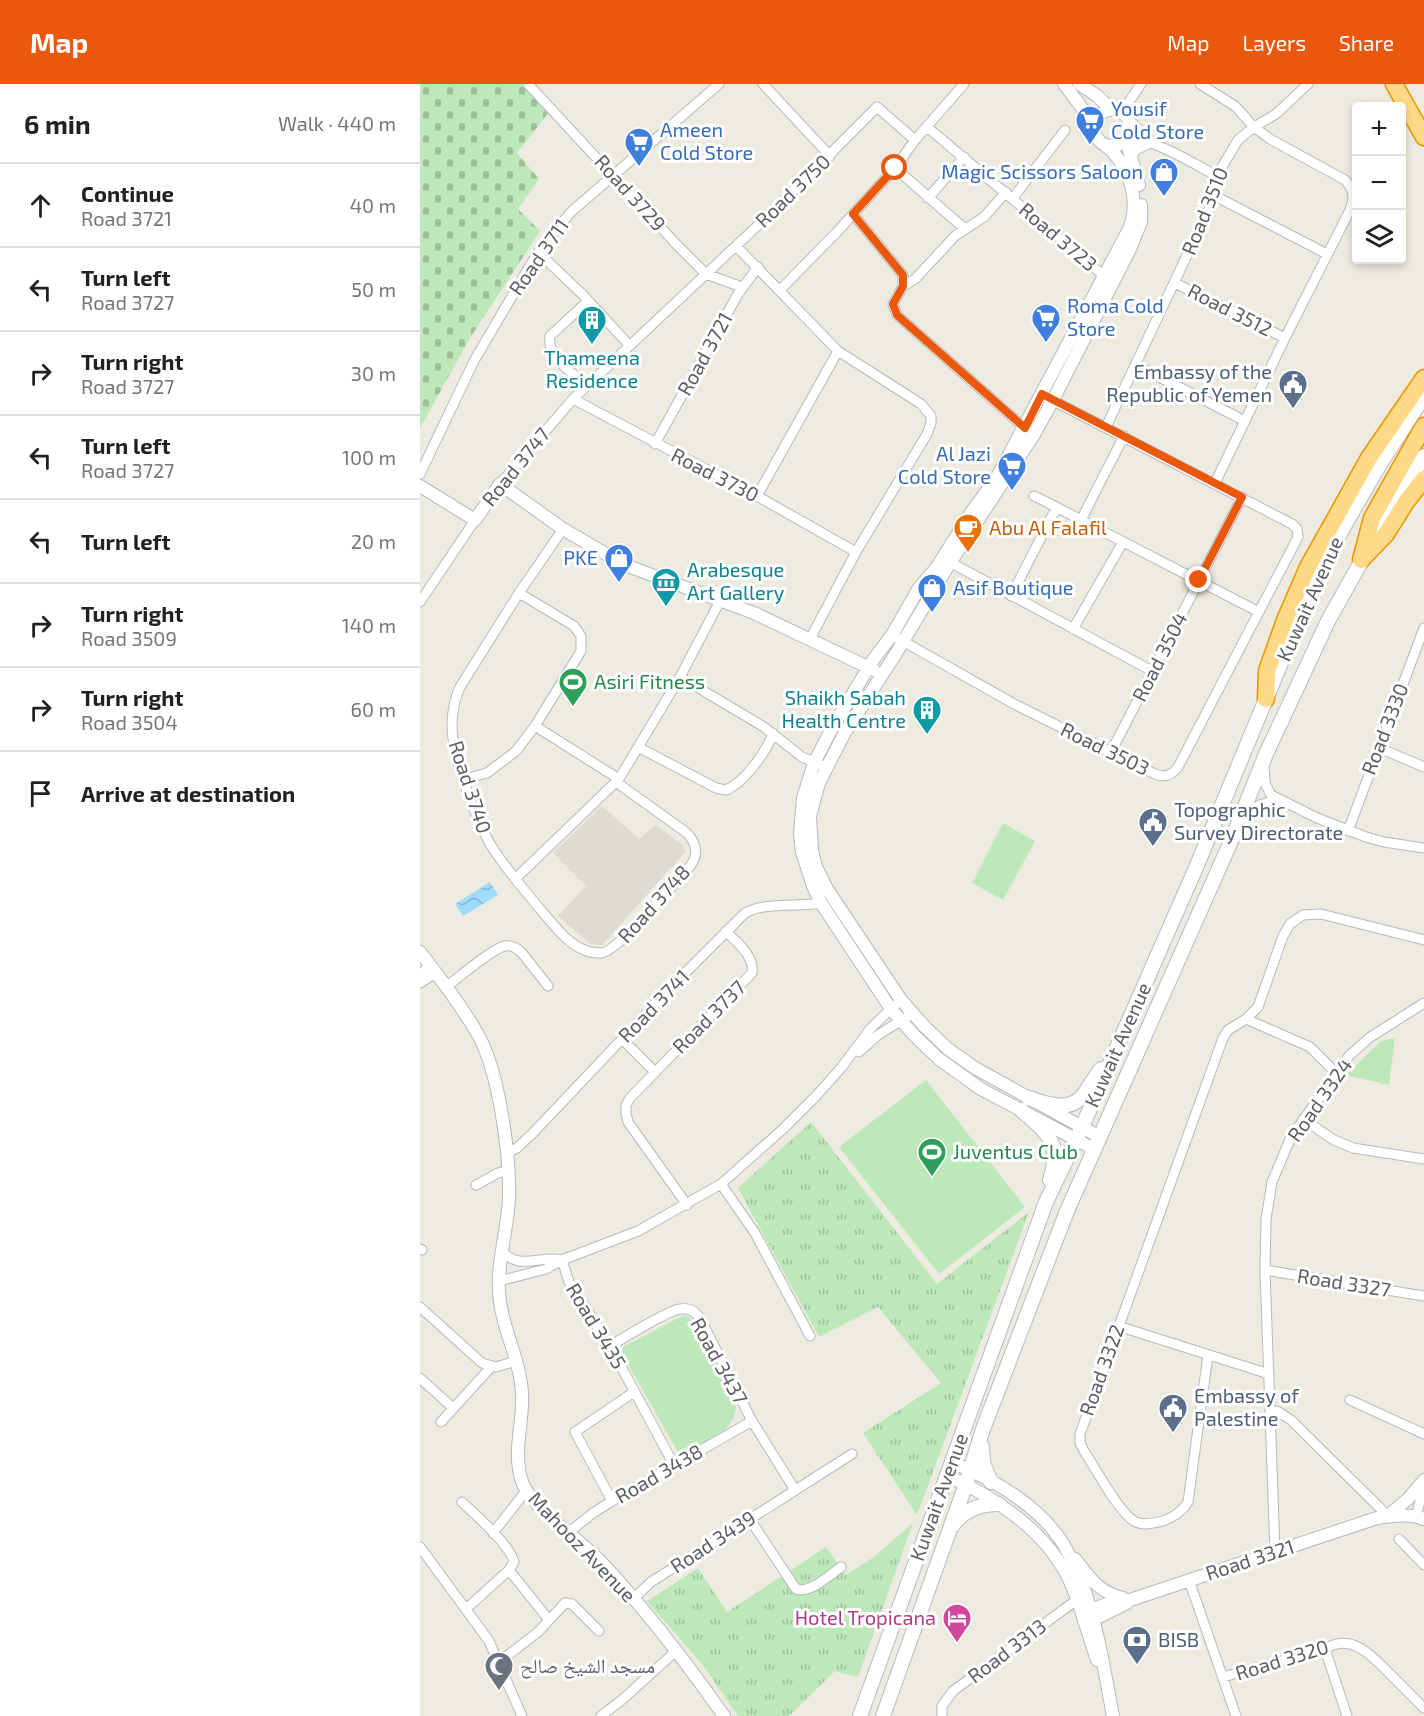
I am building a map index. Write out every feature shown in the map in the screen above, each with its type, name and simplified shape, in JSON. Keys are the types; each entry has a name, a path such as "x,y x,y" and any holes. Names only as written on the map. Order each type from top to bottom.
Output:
{"highway":[{"path":"1394,84 1424,137"},
{"path":"1401,84 1424,114"},
{"path":"1266,699 1267,671 1285,620 1308,567 1369,458 1424,378"},
{"path":"1361,560 1372,518 1424,426"},
{"path":"1361,560 1386,534 1424,479"}],"main road":[{"name":"Kuwait Avenue","path":"860,1716 1046,1202 1196,870 1310,593 1343,528 1398,434 1424,396"},
{"name":"Kuwait Avenue","path":"883,1716 971,1470 983,1429 1049,1257 1097,1143 1232,838 1266,754 1328,621 1361,560 1424,456"},
{"path":"1025,1104 1071,1105 1085,1094 1096,1076 1113,1057"},
{"path":"1025,1104 1054,1145 1054,1165 1048,1184 1046,1202"},
{"path":"983,1429 983,1463 991,1482"},
{"path":"948,1532 969,1510 987,1504 998,1504"}],"street":[{"name":"Road 3729","path":"528,84 706,274 742,287"},
{"name":"Road 3711","path":"420,474 474,361 538,252 563,220 718,84"},
{"path":"763,84 830,156"},
{"path":"780,290 895,168 915,140 964,84"},
{"path":"1064,84 1094,124"},
{"path":"1079,84 1096,95 1160,148"},
{"path":"1120,114 1141,84"},
{"path":"1200,84 1235,106 1254,127"},
{"name":"Road 3510","path":"1106,427 1215,196 1219,177 1231,148 1254,127 1276,114 1308,84"},
{"name":"Road 3750","path":"706,274 878,107 915,140"},
{"path":"1047,397 1103,275 1138,212 1122,164 1098,139 1094,130 1094,124 1102,112 1120,114 1131,126 1127,139 1139,187 1138,231 1029,432 972,511 946,561 919,588 883,674 844,734 820,765 819,783 810,816 810,833 816,867 833,898 913,1013 936,1038 961,1059 1025,1104 1097,1143"},
{"name":"Road 3723","path":"927,127 1103,275"},
{"name":"Road 3512","path":"1215,483 1352,204 1353,191 1345,180 1270,139 1254,127"},
{"name":"Road 3723","path":"1009,195 1065,130"},
{"path":"1106,145 1117,146 1127,139 1147,143 1219,177"},
{"path":"1131,155 1134,149 1147,143"},
{"path":"928,198 964,157"},
{"path":"895,168 965,229"},
{"path":"903,286 915,279 955,236 984,217 1009,195"},
{"path":"1215,196 1327,254"},
{"path":"853,214 901,270 903,286 893,304 897,315 1029,432"},
{"path":"736,246 838,351 921,404 931,416 927,434 856,552 810,639"},
{"path":"538,252 630,346"},
{"name":"Road 3721","path":"655,444 742,287 758,267"},
{"name":"Road 3747","path":"420,602 500,484 573,399 706,274"},
{"name":"Road 3512","path":"1175,283 1285,338"},
{"path":"587,386 553,354 548,345 550,336 588,301"},
{"path":"757,496 838,351"},
{"path":"1136,365 1245,421"},
{"path":"1047,397 1242,497"},
{"name":"Road 3730","path":"573,399 757,496 856,552"},
{"path":"1081,520 1124,436"},
{"name":"Road 3711","path":"420,460 435,444"},
{"path":"500,484 563,529 624,565 721,599 883,674"},
{"path":"420,486 475,520"},
{"path":"1034,496 1057,510 1081,520 1259,612"},
{"name":"Road 3503","path":"898,638 1016,705 1111,752 1159,775 1165,776 1175,772 1298,537 1297,530 1292,524 1242,497"},
{"name":"Road 3504","path":"1111,752 1242,497"},
{"path":"1011,596 1057,510"},
{"name":"Road 3740","path":"563,529 519,593 460,687 454,700 452,729 454,746 464,779 486,837 515,879 570,941 582,949 601,954"},
{"path":"1073,629 1123,542"},
{"path":"946,561 1152,671"},
{"path":"464,779 477,777 493,769 516,751 535,726 578,656 583,641 579,630 574,626 519,593"},
{"path":"515,879 617,781 680,677 721,599"},
{"name":"Road 3330","path":"1348,831 1424,628"},
{"path":"898,638 869,667 832,728 820,765 803,798 800,834 807,869 821,903 891,1009 926,1047 981,1089 1025,1104"},
{"path":"680,677 773,734 790,749 820,765"},
{"path":"535,726 617,781"},
{"path":"638,747 716,788 726,790 735,785 756,763 773,734"},
{"path":"1378,748 1424,767"},
{"path":"1266,754 1265,783 1271,795 1348,831 1384,842 1424,848"},
{"name":"Road 3748","path":"601,954 619,943 691,865 695,857 694,840 617,781"},
{"path":"1232,838 1257,806 1262,803 1282,801"},
{"name":"Road 3741","path":"507,1153 517,1148 533,1133 726,931 753,908 821,903"},
{"name":"Road 3322","path":"1208,1355 1188,1502 1183,1510 1174,1516 1158,1522 1141,1524 1135,1522 1125,1514 1080,1443 1081,1429 1223,1038 1231,1027 1246,1019 1258,1006 1283,936 1290,924 1303,915 1322,914 1424,940"},
{"name":"Road 3737","path":"687,1205 628,1122 626,1105 654,1071 752,973 752,963 748,956 726,931"},
{"path":"446,987 497,950 507,946 518,948 548,986"},
{"name":"Mahooz Avenue","path":"420,951 477,1033 485,1048 492,1072 509,1170 508,1216 499,1281 502,1311 516,1361 522,1394 519,1463 521,1480 531,1498 598,1560 634,1598 724,1716"},
{"path":"420,975 433,969"},
{"path":"420,983 433,969"},
{"path":"841,1068 871,1029 902,1000"},
{"name":"Road 3324","path":"1275,1552 1265,1270 1266,1219 1272,1182 1291,1137 1349,1056 1370,1038 1424,1003"},
{"path":"499,1281 542,1271 562,1260 638,1231 721,1184 782,1130 841,1068 878,1035 913,1013"},
{"path":"1246,1019 1310,1047 1336,1073"},
{"path":"622,1039 654,1071"},
{"path":"1303,1119 1334,1140 1353,1148 1424,1159"},
{"path":"476,1185 498,1173 509,1170"},
{"path":"721,1184 755,1233 810,1336"},
{"path":"502,1251 509,1258 519,1262 550,1258 562,1260"},
{"name":"Road 3435","path":"562,1260 569,1282 610,1346 674,1465"},
{"name":"Road 3327","path":"1265,1270 1424,1296"},
{"path":"420,1307 482,1363 491,1367"},
{"name":"Road 3437","path":"610,1346 673,1311 687,1309 694,1312 702,1322 752,1421 795,1490"},
{"path":"1118,1326 1269,1374"},
{"path":"441,1422 491,1367 516,1361"},
{"path":"420,1378 453,1408"},
{"name":"Road 3435","path":"612,1501 574,1432 634,1392"},
{"path":"1350,1400 1424,1434"},
{"path":"1270,1411 1277,1411 1291,1420 1388,1516 1409,1498 1424,1480"},
{"name":"Road 3438","path":"569,1532 593,1512 752,1421"},
{"name":"Road 3439","path":"634,1598 651,1582 852,1454"},
{"path":"948,1468 971,1470 1024,1502 1043,1520 1098,1588 1105,1593 1130,1600"},
{"path":"948,1468 966,1484 1021,1520 1045,1545 1080,1596"},
{"path":"1420,1518 1424,1487"},
{"path":"493,1533 526,1491"},
{"path":"462,1502 493,1533 513,1557 514,1562 509,1570 466,1608"},
{"name":"Road 3321","path":"1087,1617 1116,1601 1130,1600 1366,1522 1388,1516 1420,1518"},
{"path":"749,1518 796,1589 805,1591 841,1567"},
{"path":"1399,1539 1424,1565"},
{"path":"1063,1544 1108,1689"},
{"path":"420,1547 489,1641 522,1716"},
{"path":"509,1570 549,1620"},
{"path":"1190,1580 1236,1716"},
{"name":"Road 3313","path":"942,1716 942,1706 952,1691 1080,1596"},
{"path":"1099,1638 1108,1619 1130,1600"},
{"path":"499,1662 526,1643 563,1604 570,1603 599,1631"},
{"path":"1087,1617 1119,1608"},
{"path":"1087,1617 1099,1638 1113,1716"},
{"name":"Road 3320","path":"1223,1677 1343,1643 1359,1647 1372,1655 1424,1708"},
{"path":"1325,1649 1347,1716"},
{"path":"602,1716 676,1651"}],"shaded area":[{"path":"602,806 639,839 655,825 683,845 685,852 602,945 590,944 558,916 586,886 553,853"}],"green space":[{"path":"420,84 523,84 549,112 517,153 539,179 518,209 540,231 470,338 420,428"},
{"path":"1003,823 1035,841 1003,900 972,883"},
{"path":"1395,1038 1389,1085 1346,1075 1381,1041"},
{"name":"Juventus Club","path":"926,1080 1025,1207 939,1274 839,1147"},
{"path":"811,1122 937,1284 1029,1212 917,1515 863,1433 941,1383 878,1307 819,1337 738,1188"},
{"path":"684,1315 690,1318 736,1407 730,1424 724,1431 683,1454 678,1452 622,1354 623,1347"},
{"path":"913,1523 858,1677 835,1671 789,1716 738,1716 702,1664 647,1601 698,1568 727,1612 826,1547 846,1575 874,1557"}],"water":[{"path":"490,882 498,895 463,916 455,904"}],"place":[{"name":"Yousif Cold Store","path":"1090,146"},
{"name":"Ameen Cold Store","path":"639,168"},
{"name":"Magic Scissors Saloon","path":"1164,198"},
{"name":"Roma Cold Store","path":"1046,344"},
{"name":"Thameena Residence","path":"592,346"},
{"name":"Embassy of the Republic of Yemen","path":"1293,410"},
{"name":"Al Jazi Cold Store","path":"1012,492"},
{"name":"Abu Al Falafil","path":"968,554"},
{"name":"PKE","path":"619,584"},
{"name":"Arabesque Art Gallery","path":"666,608"},
{"name":"Asif Boutique","path":"932,614"},
{"name":"Asiri Fitness","path":"573,708"},
{"name":"Shaikh Sabah Health Centre","path":"927,736"},
{"name":"Topographic Survey Directorate","path":"1153,848"},
{"name":"Juventus Club","path":"932,1178"},
{"name":"Embassy of Palestine","path":"1173,1434"},
{"name":"Hotel Tropicana","path":"957,1644"},
{"name":"BISB","path":"1137,1666"},
{"name":"مسجد الشيخ صالح","path":"499,1692"}],"route":[{"path":"895,168 853,214 901,270 903,286 893,304 897,315 1025,428 1042,394 1242,497 1199,580"}]}
